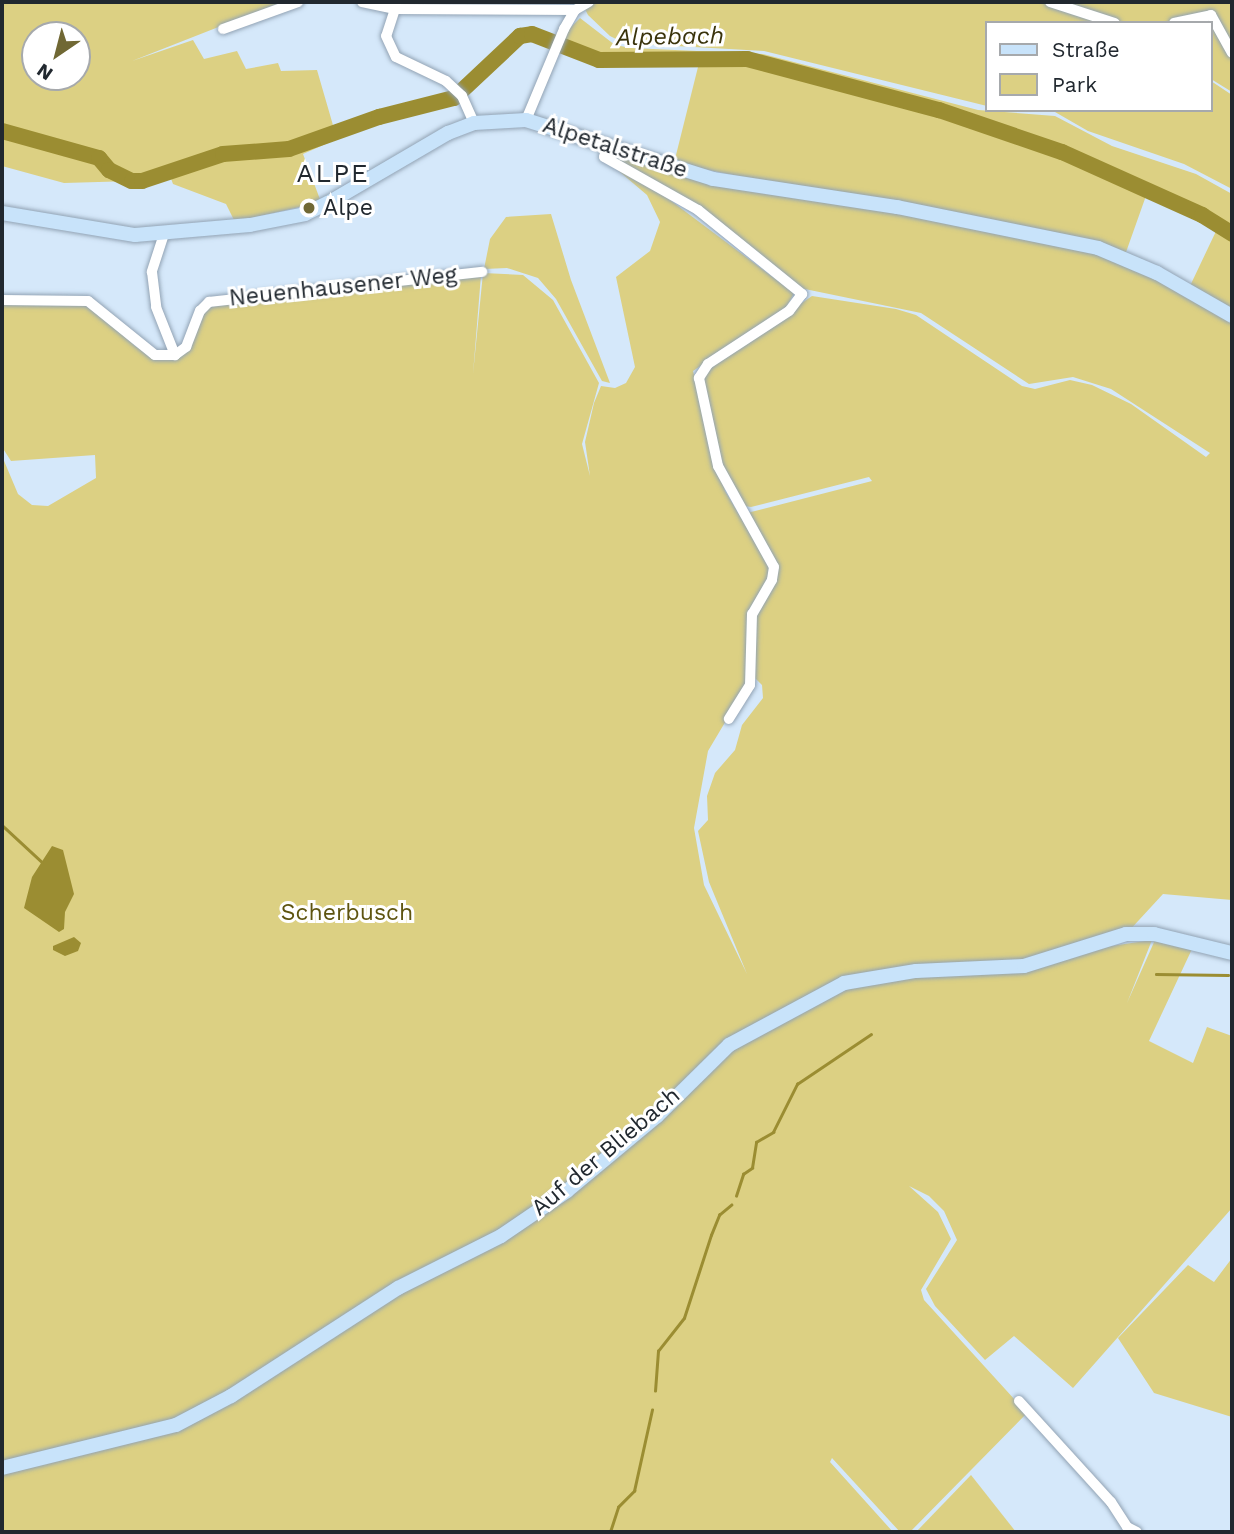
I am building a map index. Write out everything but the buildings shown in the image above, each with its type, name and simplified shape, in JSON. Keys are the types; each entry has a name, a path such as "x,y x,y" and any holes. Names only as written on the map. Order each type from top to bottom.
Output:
{"street":[{"path":"223,29 298,2"},
{"path":"362,2 395,9 418,10 575,10 589,2"},
{"path":"418,10 427,2"},
{"path":"1050,2 1109,21"},
{"path":"395,9 386,36 396,57 458,92 474,123"},
{"path":"526,120 559,39 575,10"},
{"path":"1183,21 1211,15 1232,53"},
{"name":"Alpetalstraße","path":"2,213 108,232 164,234 305,214 341,197 417,149 474,123 526,120 610,144 713,179 897,207 1098,248 1157,272 1232,316"},
{"path":"610,144 604,157 698,210 803,294 789,311 708,364 699,378 718,466 774,566 772,580 752,614 750,685 729,719"},
{"path":"2,300 88,301 155,355 175,355 156,307 152,272 164,234"},
{"name":"Neuenhausener Weg","path":"175,355 186,347 200,311 209,302 482,272"},
{"name":"Auf der Bliebach","path":"2,1468 176,1425 231,1396 398,1288 501,1236 567,1191 648,1124 730,1045 844,983 916,971 1024,966 1126,934 1162,935 1232,953"},
{"path":"1019,1401 1111,1502 1127,1527 1138,1532"}],"green space":[{"path":"2,2 282,2 132,61 193,40 204,59 237,51 246,69 278,63 281,71 317,70 337,139 303,154 321,202 235,222 226,204 173,184 169,173 133,181 64,183 2,166"},
{"path":"598,2 1232,2 1232,92 1213,80 1213,21 986,21 986,106 764,51 624,43 610,36 585,9"},
{"path":"580,18 615,45 763,54 986,112 1055,116 1112,146 1196,174 1232,194 1232,311 1190,286 1218,227 1147,193 1125,255 674,163 700,59 604,58 559,51 565,33"},
{"path":"1213,82 1232,95 1232,189 1184,164 1088,131 1055,112 1213,112"},
{"name":"Scherbusch","path":"613,153 704,181 919,214 1091,252 1158,277 1232,322 1232,900 1163,894 1127,933 1101,941 1104,947 1152,940 1127,1003 1155,940 1192,949 1149,1041 1193,1063 1207,1027 1232,1036 1232,1208 1073,1388 1014,1336 985,1360 935,1306 926,1289 957,1240 944,1211 929,1196 909,1186 938,1212 951,1239 921,1290 924,1300 1027,1413 910,1532 900,1532 832,1458 830,1462 893,1532 2,1532 2,456 18,494 32,505 48,506 96,478 95,455 11,461 2,447 2,303 87,302 135,346 154,357 176,357 189,349 207,307 481,275 473,374 483,273 523,275 553,300 599,383 582,444 590,476 585,442 601,386 615,388 626,383 635,367 616,277 650,251 660,222 647,195 614,167 654,188 794,293 786,308 693,371 725,491 770,566 769,579 750,608 749,682 708,751 694,828 704,885 747,974 709,882 698,831 708,820 707,796 715,773 735,750 742,725 763,698 762,685 753,676 752,620 772,585 776,561 747,513 872,481 869,477 751,507 739,505 717,455 702,388 705,370 812,296 896,309 916,315 1022,386 1035,389 1070,380 1092,385 1131,404 1206,457 1210,453 1111,389 1073,377 1029,384 921,313 800,288 710,216 612,157","holes":["868,975 871,982 828,996 821,991 846,977"]},
{"path":"551,214 571,280 610,383 602,381 556,299 538,278 507,268 484,269 490,239 506,217"},
{"path":"1232,1258 1232,1417 1154,1393 1118,1338 1188,1265 1214,1282"},
{"path":"971,1475 1016,1532 916,1532"}],"shaded area":[{"path":"52,846 63,850 74,894 65,912 64,929 59,932 24,908 32,877"},
{"path":"74,937 81,943 78,951 65,956 53,950 53,946"}],"waterway":[{"name":"Alpebach","path":"2,131 99,158 109,170 132,181 142,181 223,154 289,149 379,117 454,98 520,36 532,34 599,60 747,59 939,110 1062,152 1202,215 1232,234"},
{"path":"2,825 42,862"},
{"path":"1156,974 1228,975"},
{"path":"736,1196 743,1174 752,1168 756,1142 773,1132 797,1084 871,1034"},
{"path":"655,1391 658,1351 684,1318 719,1215 731,1205"},
{"path":"610,1532 618,1507 634,1491 652,1410"}],"place":[{"name":"Alpe","path":"309,208"}],"district":[{"name":"ALPE","path":"333,174"}]}
